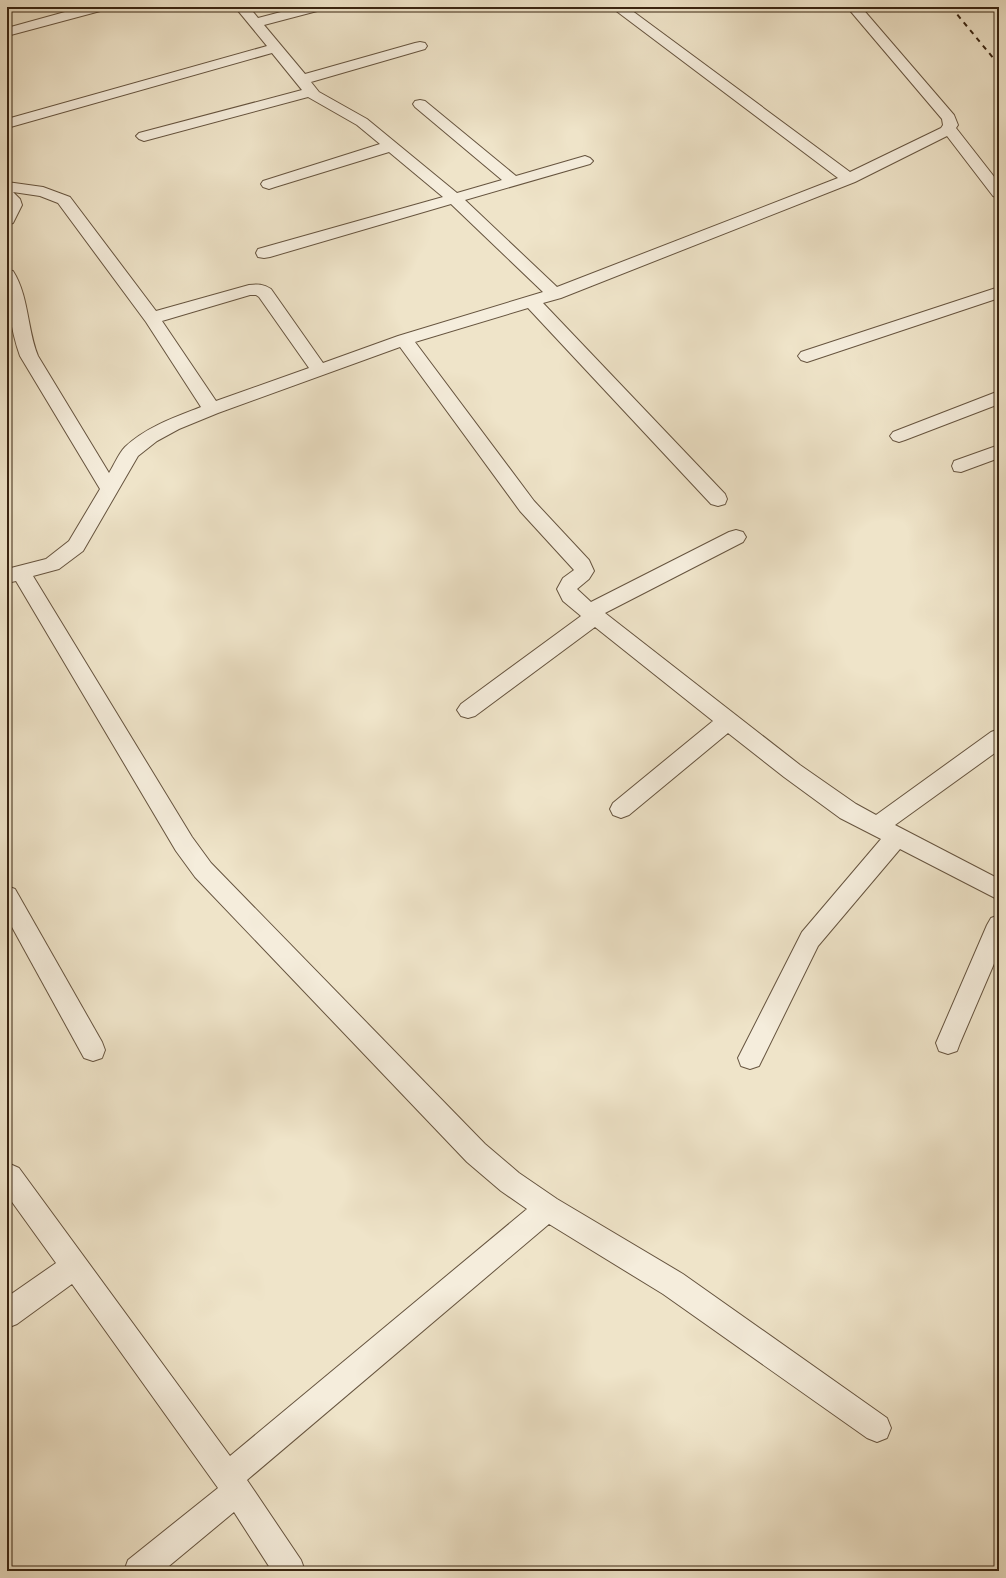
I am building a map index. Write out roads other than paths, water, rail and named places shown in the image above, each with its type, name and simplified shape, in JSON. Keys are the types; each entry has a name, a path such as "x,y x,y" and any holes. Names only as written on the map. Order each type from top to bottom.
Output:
{"street":[{"path":"7,32 99,7"},
{"path":"242,7 311,92 319,99 362,122 454,198 555,294"},
{"path":"255,23 316,7"},
{"path":"618,7 849,179"},
{"path":"854,7 948,118 951,125 946,131 849,179 555,294 404,340 212,409 173,425 151,437 130,452 76,546 52,564 14,575 184,844 203,870 476,1153 510,1182 548,1208 672,1284 877,1428"},
{"path":"301,80 420,46"},
{"path":"7,124 276,48"},
{"path":"144,136 311,92"},
{"path":"420,104 513,181"},
{"path":"948,128 999,193"},
{"path":"269,184 391,146"},
{"path":"264,253 586,161"},
{"path":"7,187 41,190 54,194 64,200 152,318 212,409"},
{"path":"7,195 12,199 14,206 7,220"},
{"path":"7,275 14,293 24,345 29,356 109,488"},
{"path":"152,318 249,290 259,289 265,292 320,371"},
{"path":"807,356 999,292"},
{"path":"531,301 718,499"},
{"path":"404,340 527,506 582,565 584,571 580,577 569,583 567,589 570,596 728,721 815,788 848,811 999,890"},
{"path":"900,436 999,397"},
{"path":"961,466 999,451"},
{"path":"468,710 592,614 736,537"},
{"path":"621,809 728,721"},
{"path":"750,1058 810,939 887,831 999,738"},
{"path":"7,896 93,1050"},
{"path":"948,1043 999,925"},
{"path":"10,1177 232,1484 290,1571"},
{"path":"139,1571 232,1484 548,1208"},
{"path":"7,1314 74,1266"}],"railway":[{"path":"951,7 999,65"}]}
